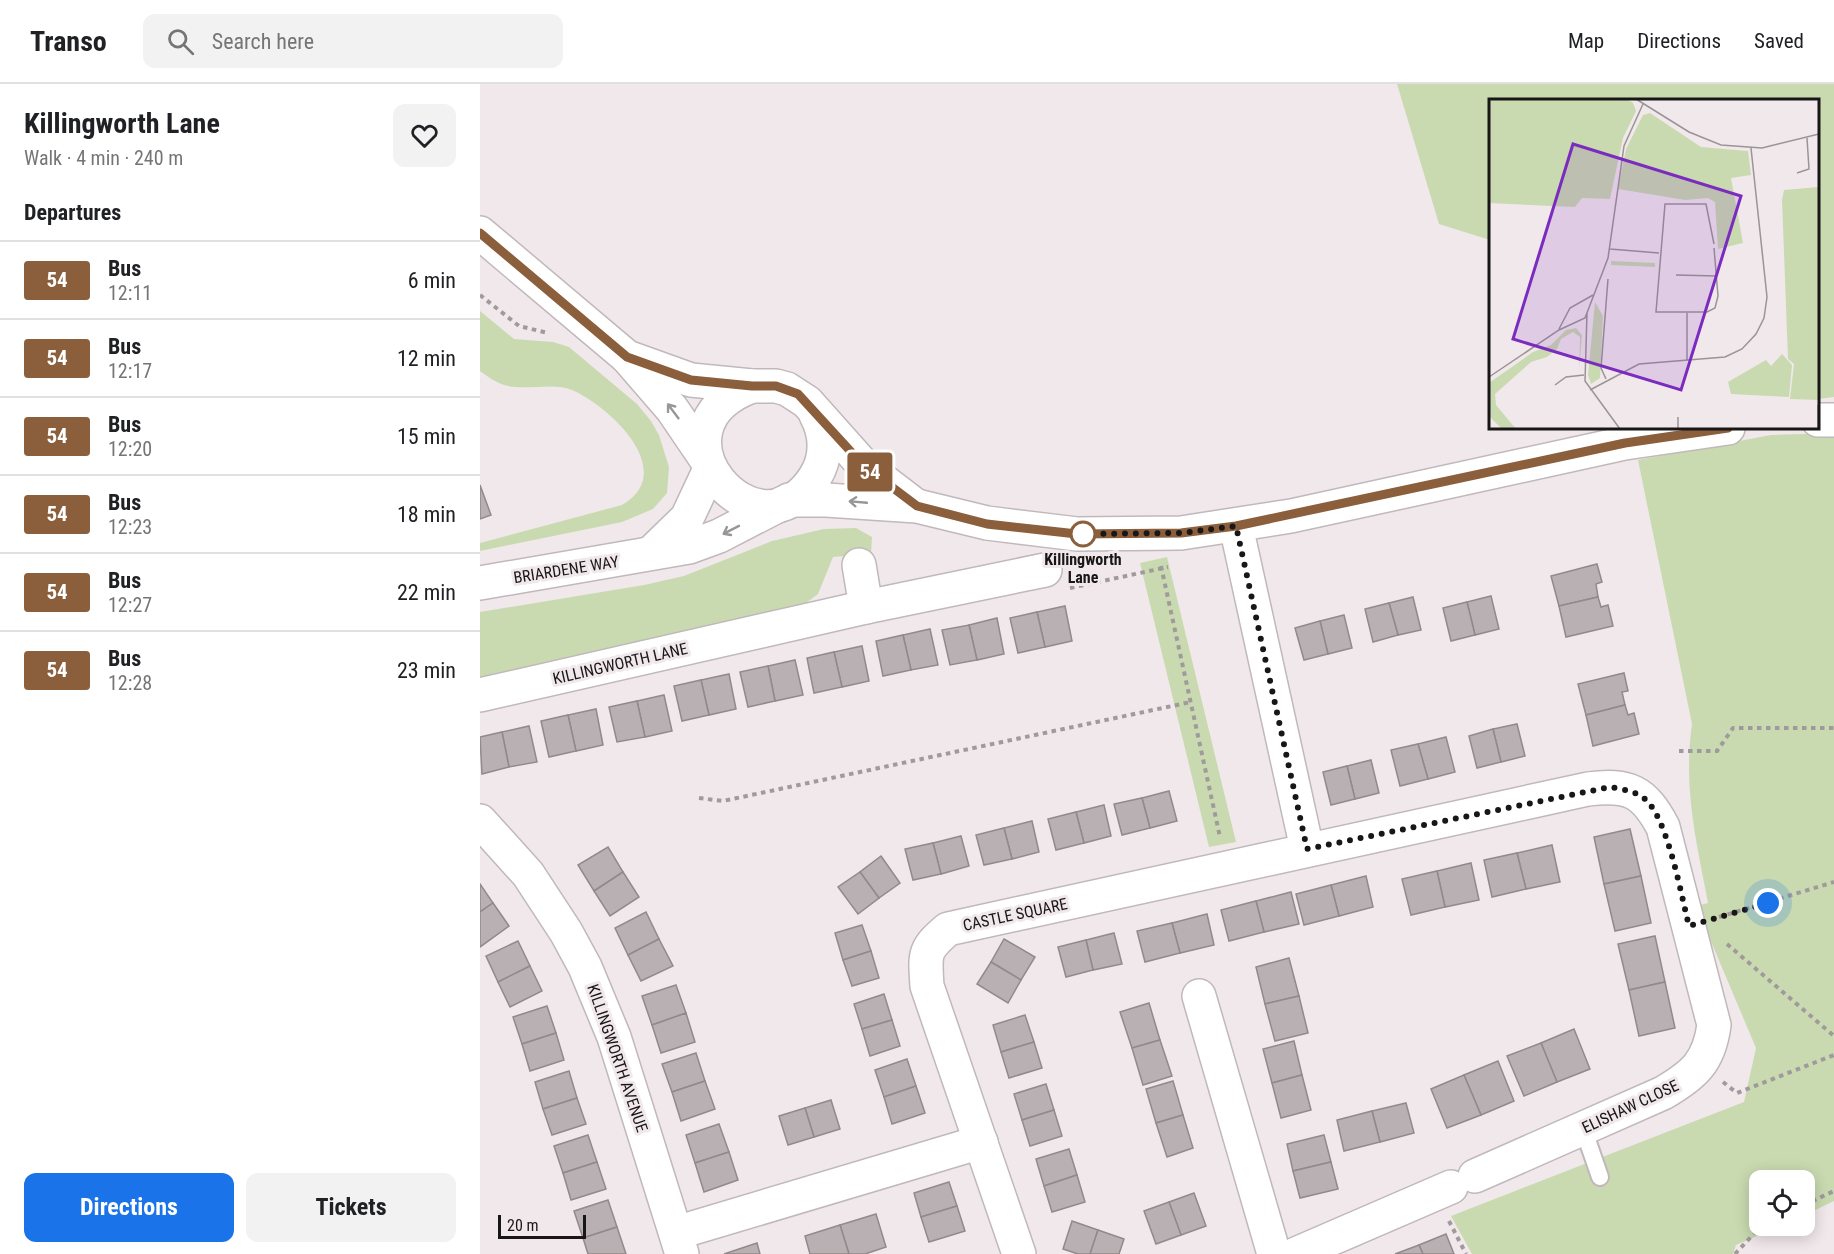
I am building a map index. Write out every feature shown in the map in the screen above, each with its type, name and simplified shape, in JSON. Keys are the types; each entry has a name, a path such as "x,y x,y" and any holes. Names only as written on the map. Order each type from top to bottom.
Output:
{"street":[{"path":"480,233 627,357 672,409 722,488 740,500 763,506 786,501 826,500 917,506 1018,528 1077,534 1150,534 1236,526 1625,443 1721,429"},
{"path":"627,357 691,380 752,386 767,385 798,394 864,466 917,506"},
{"path":"651,553 687,518 708,464 705,438 712,417 726,399 752,386"},
{"path":"786,501 813,480 823,456 823,433 814,411"},
{"name":"BRIARDENE WAY","path":"480,584 707,541 786,501"},
{"path":"1236,526 1307,849"},
{"path":"859,565 866,607"},
{"name":"KILLINGWORTH LANE","path":"480,695 866,607 1045,570"},
{"name":"ELISHAW CLOSE","path":"1238,865 1610,787 1633,792 1652,806 1663,827 1695,924 1714,1025 1711,1047 1701,1064 1686,1079 1663,1093 1296,1254"},
{"name":"KILLINGWORTH AVENUE","path":"480,821 528,874 566,932 585,967 614,1037 679,1243"},
{"name":"CASTLE SQUARE","path":"1019,1254 927,986 925,961 930,944 948,929 1238,865"},
{"path":"1201,995 1274,1254"},
{"path":"679,1243 981,1142"}],"lane":[{"path":"1582,1128 1600,1177"}],"path":[{"path":"480,295 519,326 550,334"},
{"path":"1150,534 1162,568 1191,702 1238,865"},
{"path":"699,798 723,801 1191,702"},
{"path":"1679,751 1717,751 1733,728 1834,728"},
{"path":"1695,924 1834,882"},
{"path":"1695,924 1834,1036"},
{"path":"1722,1081 1737,1093 1834,1055"},
{"path":"1815,1200 1834,1191"},
{"path":"1735,1254 1752,1236"}],"green space":[{"path":"1397,84 1834,84 1834,397 1819,399 1819,99 1489,99 1489,240 1439,224"},
{"path":"480,311 514,339 553,342 569,347 637,404 659,435 669,467 667,493 653,509 622,522 480,551 480,543 622,505 638,491 644,476 642,459 633,442 620,425 588,398 564,388 507,386 496,382 480,371"},
{"path":"1834,433 1834,1201 1815,1210 1815,1170 1749,1170 1749,1236 1757,1236 1736,1245 1733,1254 1472,1254 1451,1216 1744,1102 1756,1048 1696,906 1708,903 1695,836 1690,792 1692,724 1638,460 1771,435"},
{"path":"856,528 872,537 871,554 833,557 818,594 798,609 480,680 480,612 644,585 684,576 772,541 824,529"},
{"path":"1167,557 1236,842 1209,847 1140,563"}],"building":[{"path":"480,485 491,515 480,519"},
{"path":"1597,564 1602,582 1596,584 1598,597 1559,606 1551,576"},
{"path":"1491,596 1499,629 1475,635 1467,602"},
{"path":"1413,597 1421,630 1398,635 1389,603"},
{"path":"1598,597 1601,607 1608,605 1613,626 1566,637 1559,606"},
{"path":"1467,602 1475,635 1451,641 1443,608"},
{"path":"1389,603 1398,635 1373,642 1365,609"},
{"path":"1065,606 1072,641 1045,647 1037,612"},
{"path":"1037,612 1045,647 1018,653 1010,618"},
{"path":"1344,615 1352,648 1328,654 1320,621"},
{"path":"997,618 1004,654 977,660 969,625"},
{"path":"1320,621 1328,654 1304,660 1295,628"},
{"path":"969,625 977,660 950,665 942,630"},
{"path":"930,629 938,665 911,670 903,635"},
{"path":"903,635 911,670 883,676 876,641"},
{"path":"862,646 869,681 842,687 834,652"},
{"path":"834,652 842,687 814,693 807,658"},
{"path":"795,660 803,695 775,701 768,666"},
{"path":"768,666 775,701 748,707 740,672"},
{"path":"1624,673 1628,691 1622,692 1625,705 1586,715 1578,684"},
{"path":"729,674 736,709 709,715 701,680"},
{"path":"701,680 709,715 682,721 674,686"},
{"path":"664,695 672,731 645,737 637,701"},
{"path":"637,701 645,737 617,742 609,707"},
{"path":"1625,705 1628,715 1634,713 1639,734 1593,746 1586,715"},
{"path":"596,709 603,745 576,751 568,715"},
{"path":"568,715 576,751 549,757 541,721"},
{"path":"1517,724 1525,756 1501,762 1493,729"},
{"path":"529,726 537,762 509,767 502,732"},
{"path":"1493,729 1501,762 1477,768 1469,736"},
{"path":"502,732 509,767 482,774 480,737"},
{"path":"1446,737 1455,772 1428,779 1418,744"},
{"path":"1418,744 1428,779 1400,786 1391,750"},
{"path":"1371,760 1379,793 1355,799 1347,766"},
{"path":"1347,766 1355,799 1331,805 1323,772"},
{"path":"1169,791 1177,821 1150,828 1142,798"},
{"path":"1142,798 1150,828 1122,835 1114,804"},
{"path":"1104,805 1111,836 1084,843 1076,812"},
{"path":"1076,812 1084,843 1056,850 1048,819"},
{"path":"1032,821 1039,852 1012,859 1004,828"},
{"path":"1004,828 1012,859 984,865 976,835"},
{"path":"1630,829 1641,876 1604,884 1594,837"},
{"path":"961,836 969,866 941,874 933,843"},
{"path":"933,843 941,874 913,880 905,849"},
{"path":"1552,845 1560,882 1526,889 1517,853"},
{"path":"608,847 623,872 594,891 578,865"},
{"path":"1517,853 1526,889 1492,897 1484,860"},
{"path":"881,856 900,883 879,898 860,872"},
{"path":"1471,863 1479,900 1445,907 1437,871"},
{"path":"1437,871 1445,907 1411,915 1402,879"},
{"path":"623,872 639,897 610,916 594,891"},
{"path":"860,872 879,898 858,914 838,887"},
{"path":"1366,876 1373,907 1339,916 1331,885"},
{"path":"1641,876 1651,923 1615,931 1604,884"},
{"path":"480,884 493,903 480,912"},
{"path":"1331,885 1339,916 1304,925 1296,894"},
{"path":"1291,892 1299,924 1264,932 1256,901"},
{"path":"1256,901 1264,932 1229,941 1221,910"},
{"path":"493,903 509,926 480,947 480,912"},
{"path":"646,912 659,939 628,955 615,928"},
{"path":"1207,914 1214,945 1180,953 1172,923"},
{"path":"1172,923 1180,953 1145,962 1137,931"},
{"path":"862,925 871,951 843,960 835,933"},
{"path":"1114,933 1122,964 1093,970 1086,940"},
{"path":"1655,936 1665,982 1629,990 1618,944"},
{"path":"659,939 673,966 641,981 628,955"},
{"path":"1004,939 1035,957 1021,980 991,962"},
{"path":"1086,940 1093,970 1066,977 1058,947"},
{"path":"518,941 530,966 498,982 486,956"},
{"path":"871,951 879,978 852,986 843,960"},
{"path":"1289,958 1299,996 1265,1004 1256,967"},
{"path":"991,962 1021,980 1008,1003 977,984"},
{"path":"530,966 542,991 510,1007 498,982"},
{"path":"1665,982 1675,1028 1639,1036 1629,990"},
{"path":"676,985 686,1013 652,1025 642,996"},
{"path":"884,994 892,1020 862,1029 854,1004"},
{"path":"1299,996 1308,1033 1275,1041 1265,1004"},
{"path":"1149,1003 1160,1040 1132,1048 1120,1012"},
{"path":"547,1006 556,1033 522,1044 513,1017"},
{"path":"686,1013 695,1042 661,1053 652,1025"},
{"path":"1025,1015 1034,1042 1001,1052 993,1025"},
{"path":"892,1020 900,1046 870,1056 862,1029"},
{"path":"1574,1029 1590,1069 1557,1082 1541,1043"},
{"path":"556,1033 564,1060 530,1071 522,1044"},
{"path":"1160,1040 1172,1076 1143,1085 1132,1048"},
{"path":"1294,1041 1302,1075 1272,1083 1263,1049"},
{"path":"1034,1042 1042,1068 1009,1078 1001,1052"},
{"path":"1541,1043 1557,1082 1524,1096 1507,1056"},
{"path":"696,1053 705,1081 672,1092 662,1064"},
{"path":"907,1059 916,1086 884,1097 875,1070"},
{"path":"1498,1061 1514,1101 1481,1115 1464,1075"},
{"path":"569,1071 577,1098 543,1109 535,1082"},
{"path":"1302,1075 1311,1110 1281,1118 1272,1083"},
{"path":"1464,1075 1481,1115 1447,1128 1431,1089"},
{"path":"705,1081 715,1109 681,1121 672,1092"},
{"path":"1173,1081 1183,1115 1156,1123 1146,1089"},
{"path":"1046,1084 1054,1110 1022,1120 1014,1094"},
{"path":"916,1086 925,1113 892,1124 884,1097"},
{"path":"577,1098 586,1124 552,1135 543,1109"},
{"path":"831,1100 840,1129 814,1137 805,1108"},
{"path":"1406,1103 1414,1133 1380,1142 1372,1111"},
{"path":"805,1108 814,1137 788,1145 779,1116"},
{"path":"1054,1110 1062,1136 1030,1146 1022,1120"},
{"path":"1372,1111 1380,1142 1344,1151 1337,1120"},
{"path":"1183,1115 1193,1148 1167,1157 1156,1123"},
{"path":"719,1124 729,1152 695,1163 686,1135"},
{"path":"588,1135 597,1162 563,1173 554,1146"},
{"path":"1324,1135 1331,1162 1293,1171 1287,1144"},
{"path":"1069,1149 1077,1175 1044,1186 1036,1159"},
{"path":"729,1152 738,1180 704,1192 695,1163"},
{"path":"597,1162 606,1189 571,1200 563,1173"},
{"path":"1331,1162 1338,1189 1300,1198 1293,1171"},
{"path":"1077,1175 1085,1202 1052,1212 1044,1186"},
{"path":"949,1182 957,1206 921,1217 914,1193"},
{"path":"1194,1193 1206,1226 1181,1235 1169,1202"},
{"path":"608,1200 617,1227 583,1238 574,1211"},
{"path":"1169,1202 1181,1235 1156,1244 1144,1211"},
{"path":"957,1206 965,1231 929,1242 921,1217"},
{"path":"876,1214 886,1247 865,1254 849,1254 840,1225"},
{"path":"1072,1221 1098,1230 1090,1254 1078,1254 1063,1249"},
{"path":"840,1225 849,1254 810,1254 805,1236"},
{"path":"617,1227 626,1254 588,1254 583,1238"},
{"path":"1098,1230 1124,1239 1119,1254 1090,1254"},
{"path":"1446,1234 1454,1254 1423,1254 1419,1245"},
{"path":"757,1243 760,1254 724,1254"},
{"path":"1419,1245 1423,1254 1395,1254"}],"bus line":[{"name":"54","path":"480,233 627,357 691,380 776,386 798,394 829,430 882,483 917,506 987,524 1077,534 1108,535 1181,533 1236,526 1625,443 1721,429"}],"place":[{"name":"Killingworth Lane","path":"1083,534"}],"route":[{"path":"1083,534 1077,534 1181,533 1236,526 1307,849 1588,789 1610,787 1633,792 1652,806 1663,827 1689,926 1768,903"}]}
